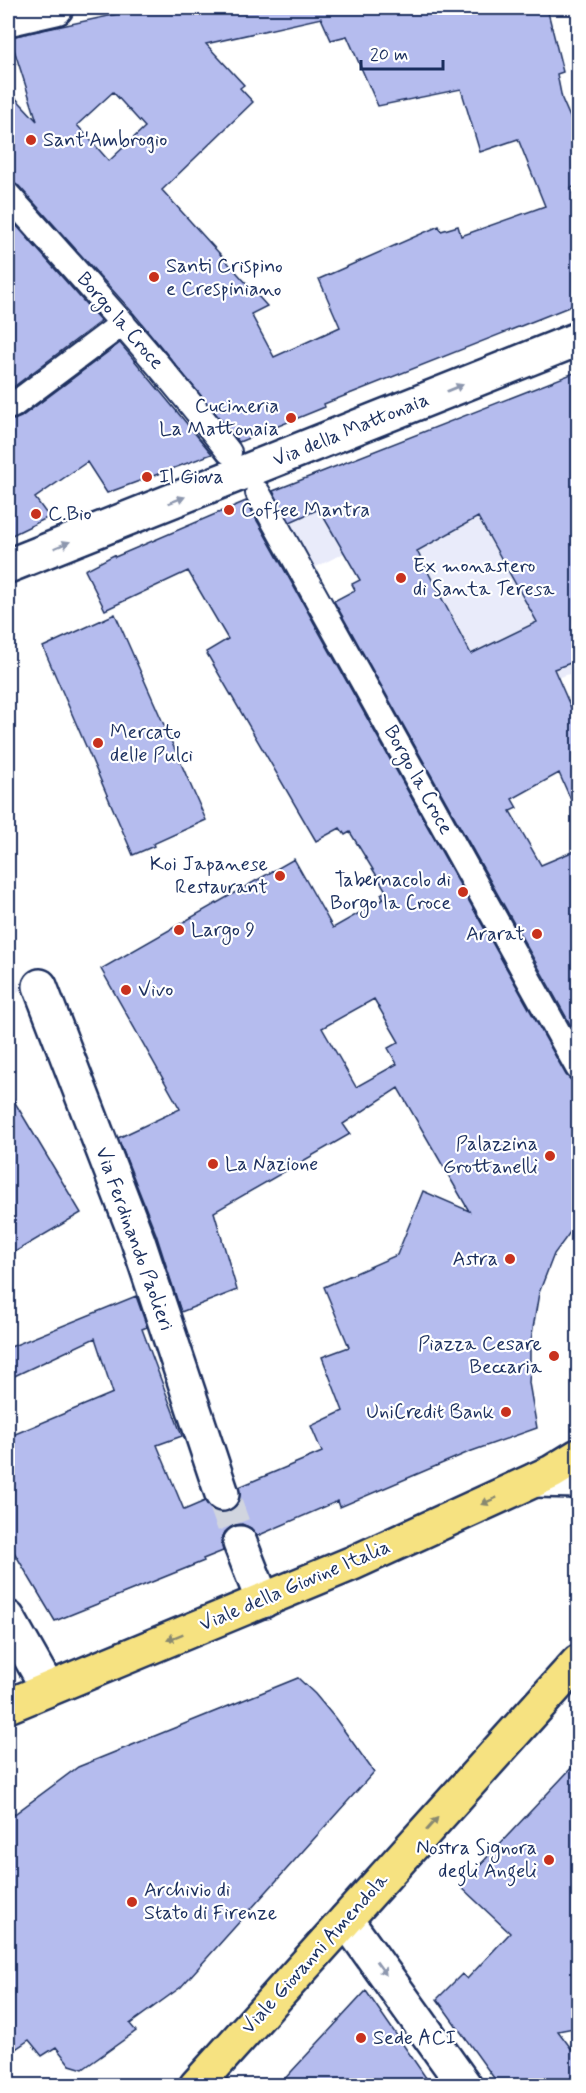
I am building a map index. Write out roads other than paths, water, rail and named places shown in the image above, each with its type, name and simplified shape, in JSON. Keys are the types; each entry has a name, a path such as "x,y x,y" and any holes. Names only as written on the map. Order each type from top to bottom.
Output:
{"main road":[{"name":"Viale della Giovine Italia","path":"8,1706 353,1563 535,1480 579,1456"},
{"name":"Viale Giovanni Amendola","path":"196,2085 579,1662"}],"street":[{"path":"8,19 56,8"},
{"name":"Borgo la Croce","path":"8,195 123,323 229,452"},
{"path":"8,402 12,406 123,323"},
{"name":"Via della Mattonaia","path":"8,566 579,339"},
{"name":"Borgo la Croce","path":"258,493 579,1068"},
{"name":"Via Ferdinando Paolieri","path":"40,986 138,1240 222,1494"},
{"path":"535,1480 579,1480"},
{"path":"240,1543 263,1601"},
{"path":"8,1618 48,1689"},
{"path":"346,1920 465,2085"}],"tunnel":[{"path":"222,1494 240,1543"}],"place":[{"name":"Sant'Ambrogio","path":"31,140"},
{"name":"Santi Crispino e Crespiniano","path":"154,277"},
{"name":"Cucineria La Mattonaia","path":"291,418"},
{"name":"Il Giova","path":"147,477"},
{"name":"Coffee Mantra","path":"229,510"},
{"name":"C.Bio","path":"36,514"},
{"name":"Ex monastero di Santa Teresa","path":"401,578"},
{"name":"Mercato delle Pulci","path":"98,743"},
{"name":"Koi Japanese Restaurant","path":"280,876"},
{"name":"Tabernacolo di Borgo la Croce","path":"463,892"},
{"name":"Largo 9","path":"179,930"},
{"name":"Ararat","path":"537,934"},
{"name":"Vivo","path":"126,990"},
{"name":"Palazzina Grottanelli","path":"550,1156"},
{"name":"La Nazione","path":"213,1164"},
{"name":"Astra","path":"510,1259"},
{"name":"Piazza Cesare Beccaria","path":"554,1356"},
{"name":"UniCredit Bank","path":"506,1412"},
{"name":"Nostra Signora degli Angeli","path":"549,1860"},
{"name":"Archivio di Stato di Firenze","path":"132,1902"},
{"name":"Sede ACI","path":"361,2038"}]}
